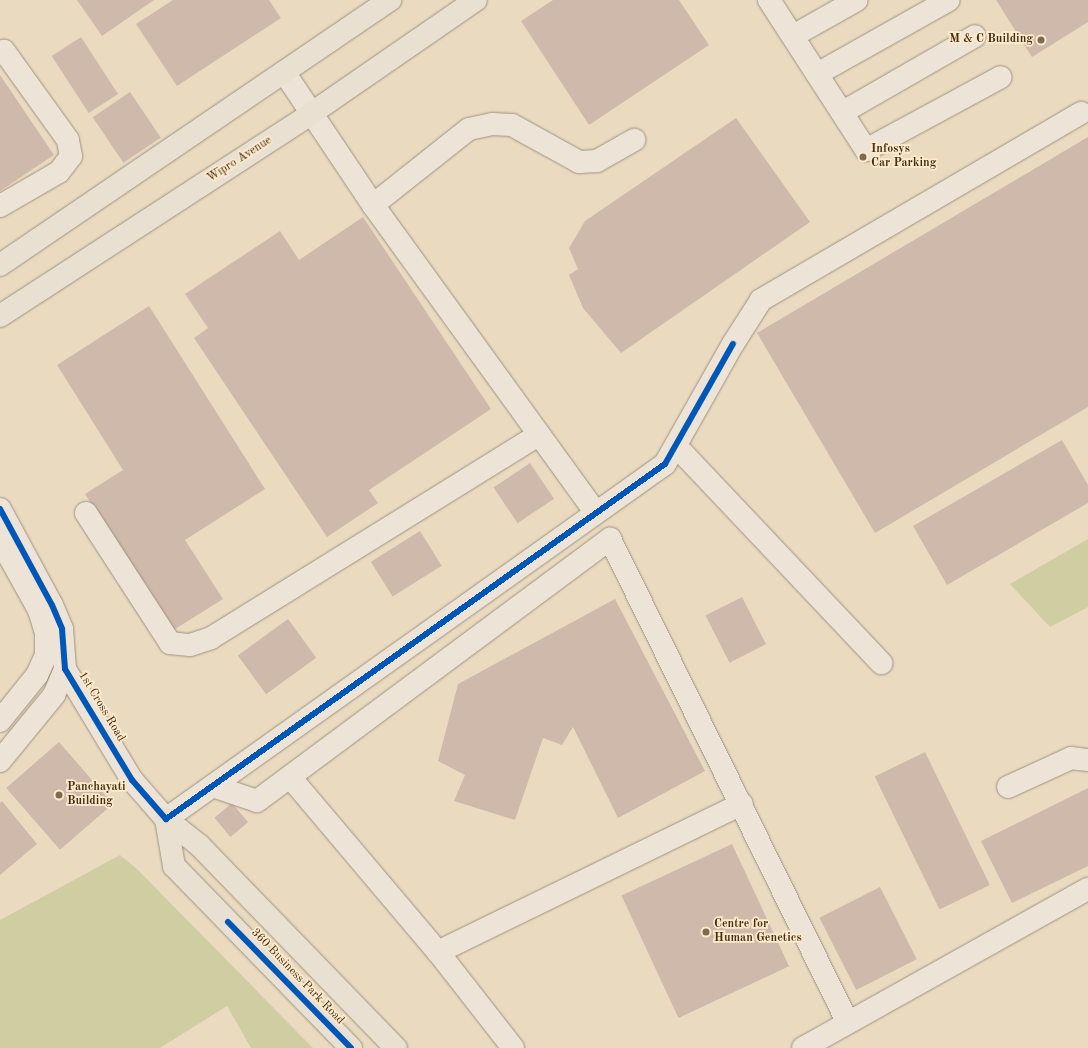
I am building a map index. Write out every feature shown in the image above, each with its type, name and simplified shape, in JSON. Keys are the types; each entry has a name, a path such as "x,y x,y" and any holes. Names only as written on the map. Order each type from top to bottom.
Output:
{"main road":[{"path":"0,265 390,0"},
{"name":"Wipro Avenue","path":"0,316 312,113 454,6 476,0"},
{"name":"360 Business Park Road","path":"166,819 174,866 351,1048"},
{"name":"360 Business Park Road","path":"166,819 199,845 396,1048"}],"street":[{"path":"769,0 843,112 866,150 1001,77"},
{"path":"793,36 857,0"},
{"path":"817,74 949,0"},
{"path":"843,112 976,36"},
{"path":"0,206 59,172 71,156 68,140 4,51"},
{"path":"284,72 373,205 596,513"},
{"path":"166,819 665,464 733,344 761,300 1081,113"},
{"path":"373,205 469,129 492,124 512,125 579,162 597,161 634,140"},
{"path":"86,514 170,643 190,644 211,638 539,435"},
{"path":"676,446 881,663"},
{"name":"1st Cross Road","path":"0,509 55,611 62,630 65,669 132,780 166,819"},
{"path":"213,786 257,800 610,539 742,804 848,1023"},
{"path":"0,540 39,610 46,633 46,655 37,675 0,721"},
{"path":"0,761 54,695 65,669"},
{"path":"45,707 65,703 86,713 102,730"},
{"path":"1008,787 1071,758 1088,760"},
{"path":"290,777 438,952 514,1048"},
{"path":"438,952 742,804"},
{"path":"803,1048 1088,889"}],"shaded area":[{"path":"1088,539 1088,607 1050,627 1010,584"},
{"path":"120,855 137,869 313,1048 251,1048 227,1006 160,1048 0,1048 0,920"}],"building":[{"path":"77,0 154,0 102,36"},
{"path":"173,0 269,0 281,18 177,86 136,24"},
{"path":"553,0 679,0 709,45 589,125 521,21"},
{"name":"M & C Building","path":"996,0 1088,0 1088,22 1032,57"},
{"path":"81,37 118,94 89,113 52,56"},
{"path":"0,75 54,155 0,191"},
{"path":"130,92 161,138 123,163 93,117"},
{"path":"736,118 810,222 621,353 583,308 569,275 578,269 569,248 585,221"},
{"path":"1088,137 1088,407 875,533 757,333"},
{"path":"363,217 491,409 369,490 378,503 327,537 194,338 208,328 185,294 280,231 299,260"},
{"path":"149,306 265,489 185,540 223,599 172,631 85,494 123,470 57,365"},
{"path":"1062,440 1088,485 1088,503 947,585 913,526"},
{"path":"530,463 554,499 518,523 494,488"},
{"path":"420,531 442,566 393,597 371,562"},
{"path":"742,597 766,644 730,663 705,616"},
{"path":"615,599 705,771 618,818 573,727 562,745 543,738 515,820 454,801 465,775 438,761 458,684"},
{"path":"288,619 316,658 266,694 238,655"},
{"name":"Panchayati Building","path":"59,742 113,804 60,850 6,788"},
{"path":"925,752 990,885 940,910 875,777"},
{"path":"1088,788 1088,866 1012,903 981,841"},
{"path":"2,801 37,844 0,875 0,803"},
{"path":"232,803 248,822 230,837 214,818"},
{"name":"Centre for Human Genetics","path":"732,844 789,966 678,1018 621,896"},
{"path":"880,887 917,959 856,990 819,918"}],"cycle path":[{"path":"0,509 52,605 62,629 65,669 132,780 166,819 665,464 733,344"},
{"path":"228,922 351,1048"}],"place":[{"name":"M & C Building","path":"1041,40"},
{"name":"Infosys Car Parking","path":"863,157"},
{"name":"Panchayati Building","path":"59,795"},
{"name":"Centre for Human Genetics","path":"706,932"}]}
